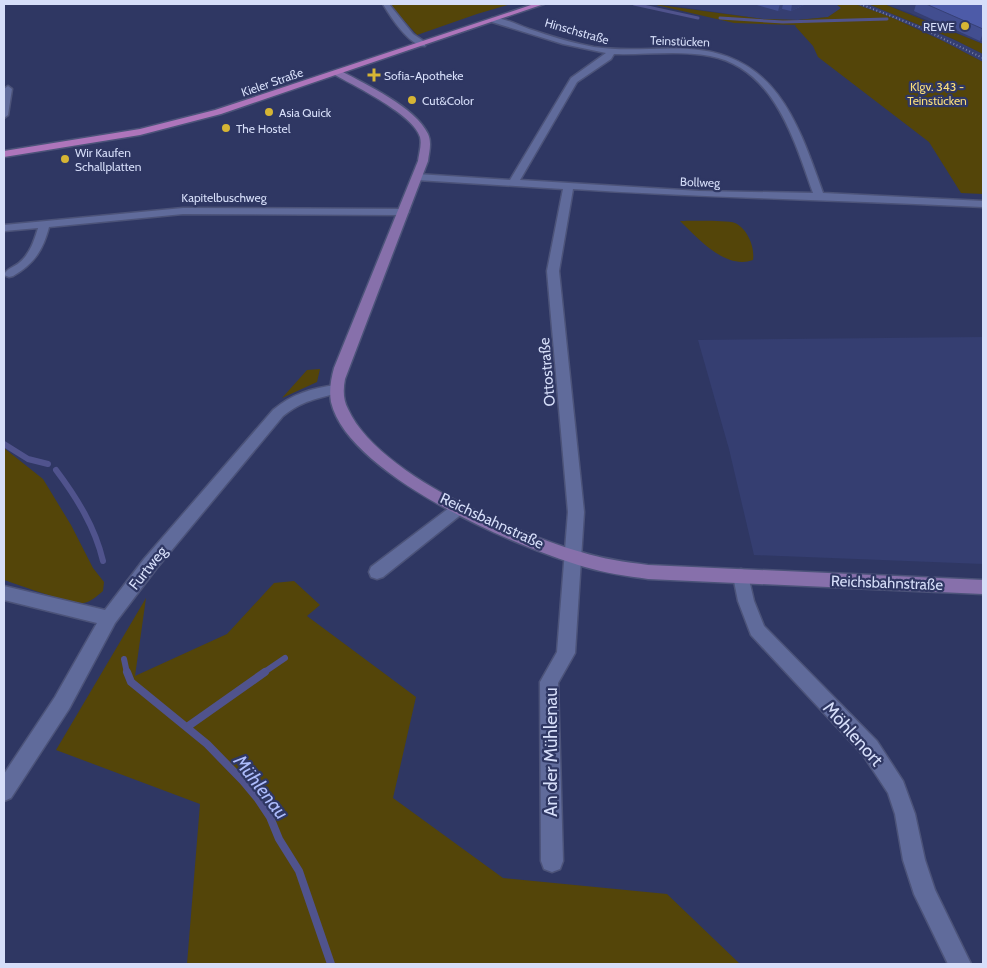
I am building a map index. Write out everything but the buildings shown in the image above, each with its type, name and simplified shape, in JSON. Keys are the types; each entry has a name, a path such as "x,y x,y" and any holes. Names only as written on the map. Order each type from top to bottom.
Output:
{"main road":[{"name":"Kieler Straße","path":"4,154 140,132 237,107 540,4"}],"street":[{"path":"386,4 410,36 422,44"},
{"name":"Hinschstraße","path":"495,20 559,40 611,51 608,57 574,80 513,183"},
{"name":"Teinstücken","path":"611,51 712,54 724,57 752,72 771,92 788,116 819,196"},
{"name":"Reichsbahnstraße","path":"338,73 408,115 420,128 425,142 423,161 341,368 336,389 342,413 362,442 400,474 458,508 513,534 573,557 606,566 648,572 983,587"},
{"path":"4,115 8,90"},
{"name":"Bollweg","path":"417,176 699,194 819,196 983,204"},
{"name":"Ottostraße","path":"569,186 553,271 576,512 573,557"},
{"name":"Kapitelbuschweg","path":"4,228 183,211 404,212"},
{"path":"9,274 26,265 34,256 44,224"},
{"name":"Furtweg","path":"4,792 62,703 109,618 150,564 278,413 291,401 305,395 336,389"},
{"path":"377,572 458,508"},
{"name":"An der Mühlenau","path":"552,860 549,682 566,654 573,557"},
{"name":"Möhlenort","path":"741,576 746,601 757,630 870,748 896,788 905,814 914,860 924,894 960,964"},
{"path":"4,593 109,618"}],"shaded area":[{"path":"661,4 836,4 842,8 828,17 798,20 763,19"},
{"path":"855,4 868,4 953,39 983,54 983,62 919,29"},
{"name":"REWE","path":"884,4 983,4 983,44 910,13"},
{"path":"983,337 983,564 754,555 729,449 698,340"}],"green space":[{"path":"389,4 511,4 417,35"},
{"name":"Klgv. 343 - Teinstücken","path":"652,4 763,19 798,20 828,17 841,8 836,4 855,4 891,17 983,62 983,194 961,193 929,142 818,57 813,46 796,25 734,23"},
{"path":"868,4 884,4 983,44 983,54 953,39"},
{"path":"680,221 735,223 744,230 750,239 753,260 743,262 732,261 722,257"},
{"path":"320,369 317,382 282,398 307,370"},
{"path":"4,448 43,479 71,525 93,568 104,582 103,591 91,600 83,603 67,601 4,580"},
{"path":"294,581 320,605 307,616 416,697 393,798 503,878 667,894 740,964 187,964 200,804 56,750 146,598 135,676 227,634 274,583"}],"waterway":[{"path":"634,4 698,18"},
{"path":"720,18 783,22 887,19"},
{"name":"Mühlenau","path":"4,444 28,459 48,464"},
{"name":"Mühlenau","path":"56,470 84,513 100,548 103,561"},
{"path":"263,673 285,658"},
{"name":"Mühlenau","path":"124,659 127,673"},
{"name":"Mühlenau","path":"127,672 131,682 207,744 258,799 270,817 279,839 299,871 331,964"},
{"path":"187,727 265,672"}],"railway":[{"path":"860,4 919,27 983,58"}],"place":[{"name":"REWE","path":"965,26"},
{"name":"Sofia-Apotheke","path":"374,75"},
{"name":"Cut&Color","path":"412,100"},
{"name":"Asia Quick","path":"269,112"},
{"name":"The Hostel","path":"226,128"},
{"name":"Wir Kaufen Schallplatten","path":"65,159"}]}
